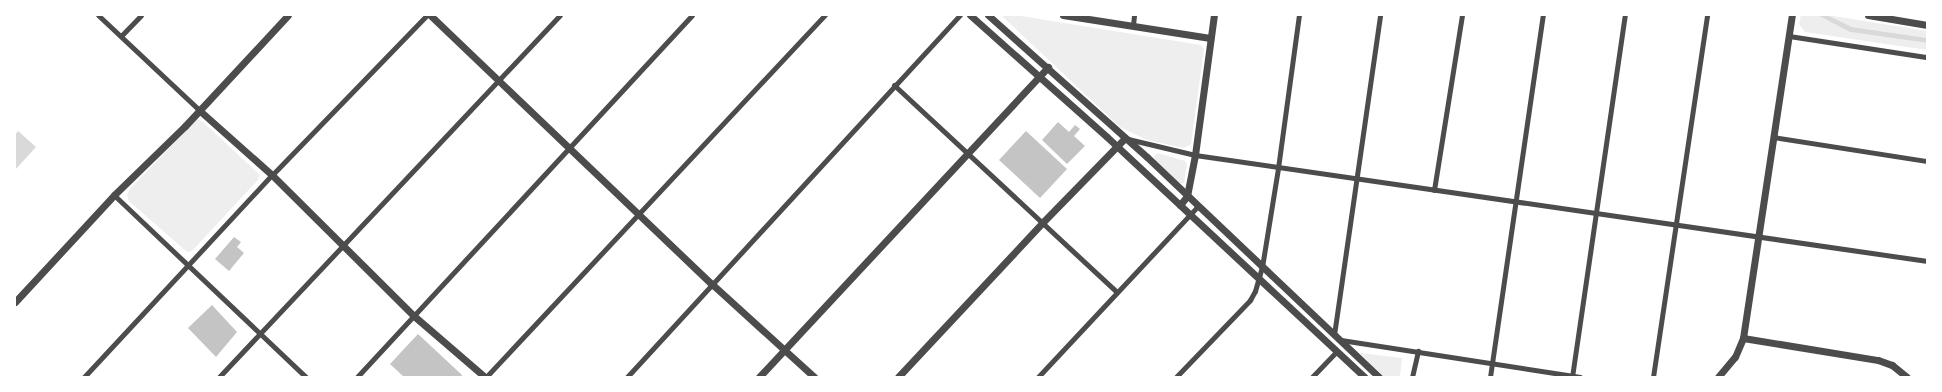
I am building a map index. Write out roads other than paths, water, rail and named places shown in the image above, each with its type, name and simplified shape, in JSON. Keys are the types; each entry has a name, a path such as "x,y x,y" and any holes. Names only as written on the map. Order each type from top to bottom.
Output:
{"street":[{"path":"98,15 272,175 414,316 486,377 825,15"},
{"path":"121,36 141,15"},
{"path":"15,302 114,195 200,110 288,15"},
{"path":"84,377 272,175 428,15 713,285 814,377"},
{"path":"219,377 560,15"},
{"path":"357,377 692,15"},
{"path":"627,377 960,15"},
{"path":"970,15 1040,76 1364,377"},
{"path":"988,15 1125,138 1379,377"},
{"path":"1063,15 1133,24 1210,38"},
{"path":"1133,24 1134,15"},
{"path":"1180,206 1187,196 1195,155 1214,15"},
{"path":"1176,377 1250,300 1259,280 1278,168 1299,15"},
{"path":"1334,335 1380,15"},
{"path":"1434,190 1462,15"},
{"path":"1490,377 1514,202 1543,15"},
{"path":"1572,376 1625,15"},
{"path":"1653,377 1707,15"},
{"path":"1718,377 1735,358 1744,338 1792,15"},
{"path":"1870,15 1927,25"},
{"path":"1789,36 1927,58"},
{"path":"759,377 1048,67"},
{"path":"894,85 1117,292"},
{"path":"1773,137 1927,161"},
{"path":"1125,138 1195,155 1278,168 1597,212 1759,238 1927,261"},
{"path":"898,377 1042,222 1125,138"},
{"path":"114,195 306,377"},
{"path":"1038,377 1198,206"},
{"path":"1744,338 1878,360 1892,365 1908,377"},
{"path":"1340,340 1580,377"},
{"path":"1312,377 1337,351"},
{"path":"1412,377 1418,352"}]}
